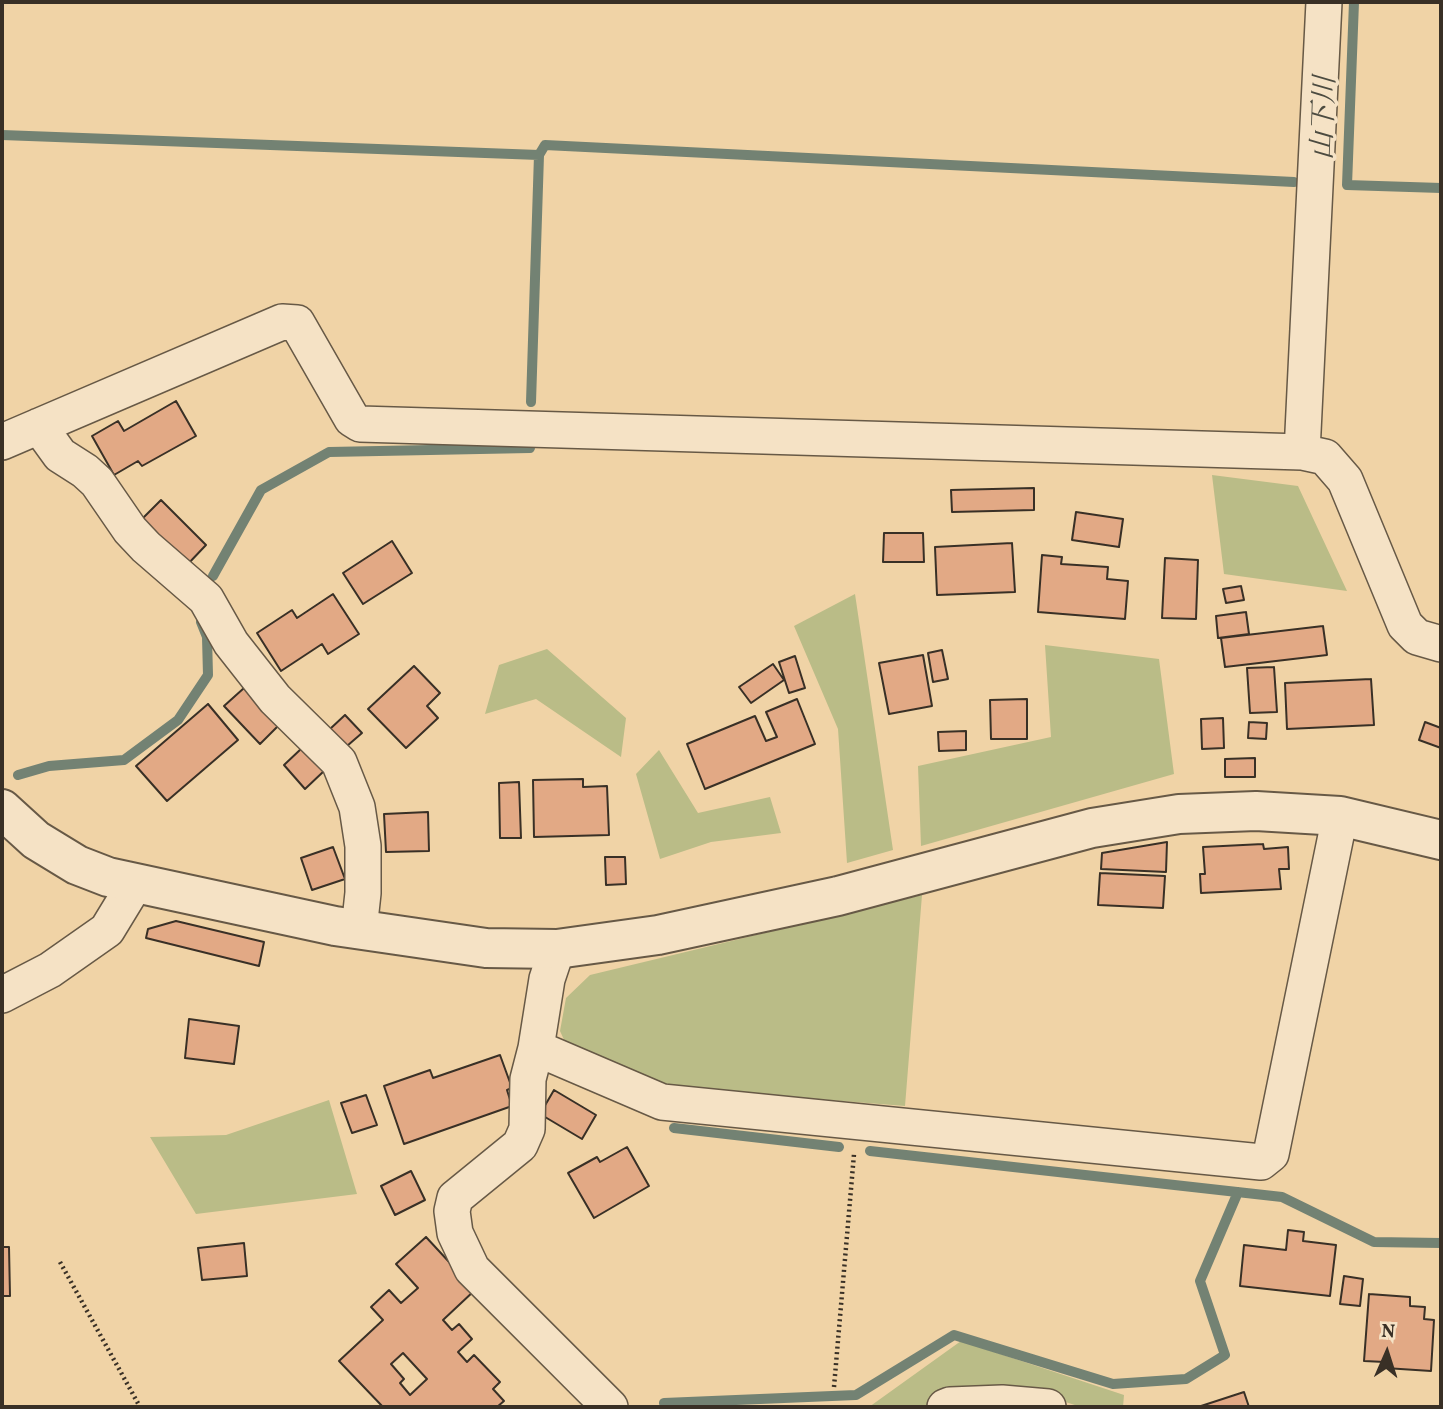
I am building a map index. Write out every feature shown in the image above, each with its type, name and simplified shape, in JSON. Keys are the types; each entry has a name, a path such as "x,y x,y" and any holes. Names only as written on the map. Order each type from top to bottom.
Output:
{"street":[{"path":"1302,452 1324,2"},
{"path":"2,442 282,322 297,323 352,419 360,424 1302,452 1325,457 1345,480 1405,625 1417,638 1441,643"},
{"path":"40,426 60,455 97,482 130,530 146,547 206,599 231,643 275,699 339,762 357,807 363,845 363,893 359,930"},
{"path":"2,809 36,840 77,864 108,877 359,930 486,948 557,949 658,935 838,896 1105,826 1179,814 1256,811 1340,816 1441,840"},
{"path":"536,1048 662,1102 1261,1162 1271,1154 1340,816"},
{"path":"2,995 50,970 107,930 135,884"},
{"path":"557,949 547,979 528,1079 527,1129 520,1145 455,1198 452,1211 455,1233 472,1269 610,1407"},
{"path":"945,1407 1002,1403 1048,1407"}],"path":[{"path":"834,1387 856,1121"},
{"path":"60,1262 140,1407"}],"green space":[{"path":"1212,475 1298,486 1347,591 1224,574"},
{"path":"855,594 893,850 847,863 838,729 794,626"},
{"path":"1045,645 1159,659 1174,774 921,846 918,766 1051,737"},
{"path":"547,649 626,718 621,757 536,699 485,714 499,665"},
{"path":"659,750 698,813 770,797 781,833 711,842 660,859 636,774"},
{"path":"922,895 905,1106 653,1086 570,1053 560,1031 566,998 590,975"},
{"path":"329,1100 357,1194 196,1214 150,1137 226,1135"},
{"path":"961,1341 1124,1395 1123,1407 1081,1407 1050,1397 934,1407 869,1407"}],"building":[{"path":"176,401 196,436 142,466 138,461 114,475 92,436 118,421 124,431"},
{"path":"1034,488 1034,510 952,512 951,490"},
{"path":"161,500 206,545 187,565 141,520"},
{"path":"1076,512 1123,519 1119,547 1072,540"},
{"path":"884,533 923,533 924,562 883,562"},
{"path":"392,541 412,573 363,604 343,573"},
{"path":"1012,543 1015,592 937,595 935,547"},
{"path":"1042,555 1062,557 1061,564 1108,567 1107,579 1128,581 1125,619 1038,612"},
{"path":"1165,558 1198,560 1196,619 1162,618"},
{"path":"1241,586 1244,600 1226,603 1223,589"},
{"path":"333,594 359,634 328,654 322,644 281,671 257,633 292,610 297,618"},
{"path":"1246,612 1249,634 1218,638 1216,616"},
{"path":"1323,626 1327,655 1225,667 1221,638"},
{"path":"942,650 948,679 933,682 928,653"},
{"path":"923,655 932,706 889,714 879,663"},
{"path":"795,656 805,688 789,693 779,662"},
{"path":"773,664 784,680 751,703 739,687"},
{"path":"414,666 440,693 427,706 438,718 406,748 368,709"},
{"path":"1274,667 1277,712 1250,713 1247,668"},
{"path":"1371,679 1374,725 1287,729 1285,683"},
{"path":"244,688 279,725 260,744 224,706"},
{"path":"797,699 815,744 705,789 687,744 755,716 766,741 777,737 766,712"},
{"path":"1027,699 1027,739 991,739 990,700"},
{"path":"208,704 238,740 167,801 136,766"},
{"path":"345,715 362,733 347,746 330,729"},
{"path":"1223,718 1224,748 1202,749 1201,719"},
{"path":"1249,722 1267,723 1266,739 1248,738"},
{"path":"1425,722 1441,728 1441,748 1419,740"},
{"path":"966,731 966,750 939,751 938,732"},
{"path":"302,748 324,771 305,789 284,765"},
{"path":"1255,758 1255,777 1225,777 1225,759"},
{"path":"583,779 583,787 607,786 609,835 534,837 533,780"},
{"path":"519,782 521,838 500,838 499,783"},
{"path":"428,812 429,851 386,852 384,814"},
{"path":"1167,842 1166,872 1101,869 1102,853"},
{"path":"1263,844 1264,849 1288,847 1289,869 1279,869 1281,889 1201,893 1200,874 1205,874 1203,847"},
{"path":"333,847 345,879 312,890 301,858"},
{"path":"605,857 625,857 626,884 606,885"},
{"path":"1100,873 1165,876 1163,908 1098,905"},
{"path":"176,921 264,942 259,966 146,938 148,929"},
{"path":"189,1019 239,1026 234,1064 185,1058"},
{"path":"500,1055 512,1088 507,1090 512,1106 404,1144 384,1086 430,1070 433,1078"},
{"path":"554,1090 596,1115 582,1139 540,1114"},
{"path":"366,1095 377,1125 352,1133 341,1103"},
{"path":"627,1147 649,1186 594,1218 568,1173 597,1157 600,1162"},
{"path":"411,1171 425,1200 395,1215 381,1186"},
{"path":"1288,1230 1304,1232 1303,1241 1336,1245 1330,1296 1240,1286 1244,1245 1286,1250"},
{"path":"426,1237 475,1290 443,1320 452,1330 459,1324 472,1339 458,1352 467,1362 474,1355 500,1382 493,1389 504,1401 497,1407 383,1407 339,1361 383,1320 371,1307 389,1290 401,1303 418,1288 396,1264","holes":["403,1353 427,1379 410,1395 400,1383 404,1379 391,1364"]},
{"path":"244,1243 247,1276 202,1280 198,1248"},
{"path":"2,1247 9,1247 10,1296 2,1296"},
{"path":"1344,1276 1363,1279 1360,1306 1340,1304"},
{"path":"1369,1294 1410,1297 1410,1306 1425,1307 1424,1319 1434,1320 1431,1371 1385,1368 1385,1362 1364,1361"},
{"path":"1244,1392 1249,1407 1198,1407"}],"waterway":[{"name":"山下川","path":"1354,2 1347,185 1441,188"},
{"path":"2,135 539,155 545,145 1294,182"},
{"path":"531,402 539,155"},
{"path":"213,576 261,490 329,452 530,448"},
{"path":"18,775 49,766 124,760 178,720 208,675 207,637 201,622"},
{"path":"674,1128 839,1147"},
{"path":"870,1151 1282,1197 1374,1242 1441,1243"},
{"path":"664,1403 856,1395 954,1335 1113,1384 1186,1379 1225,1355 1200,1281 1238,1192"}]}
